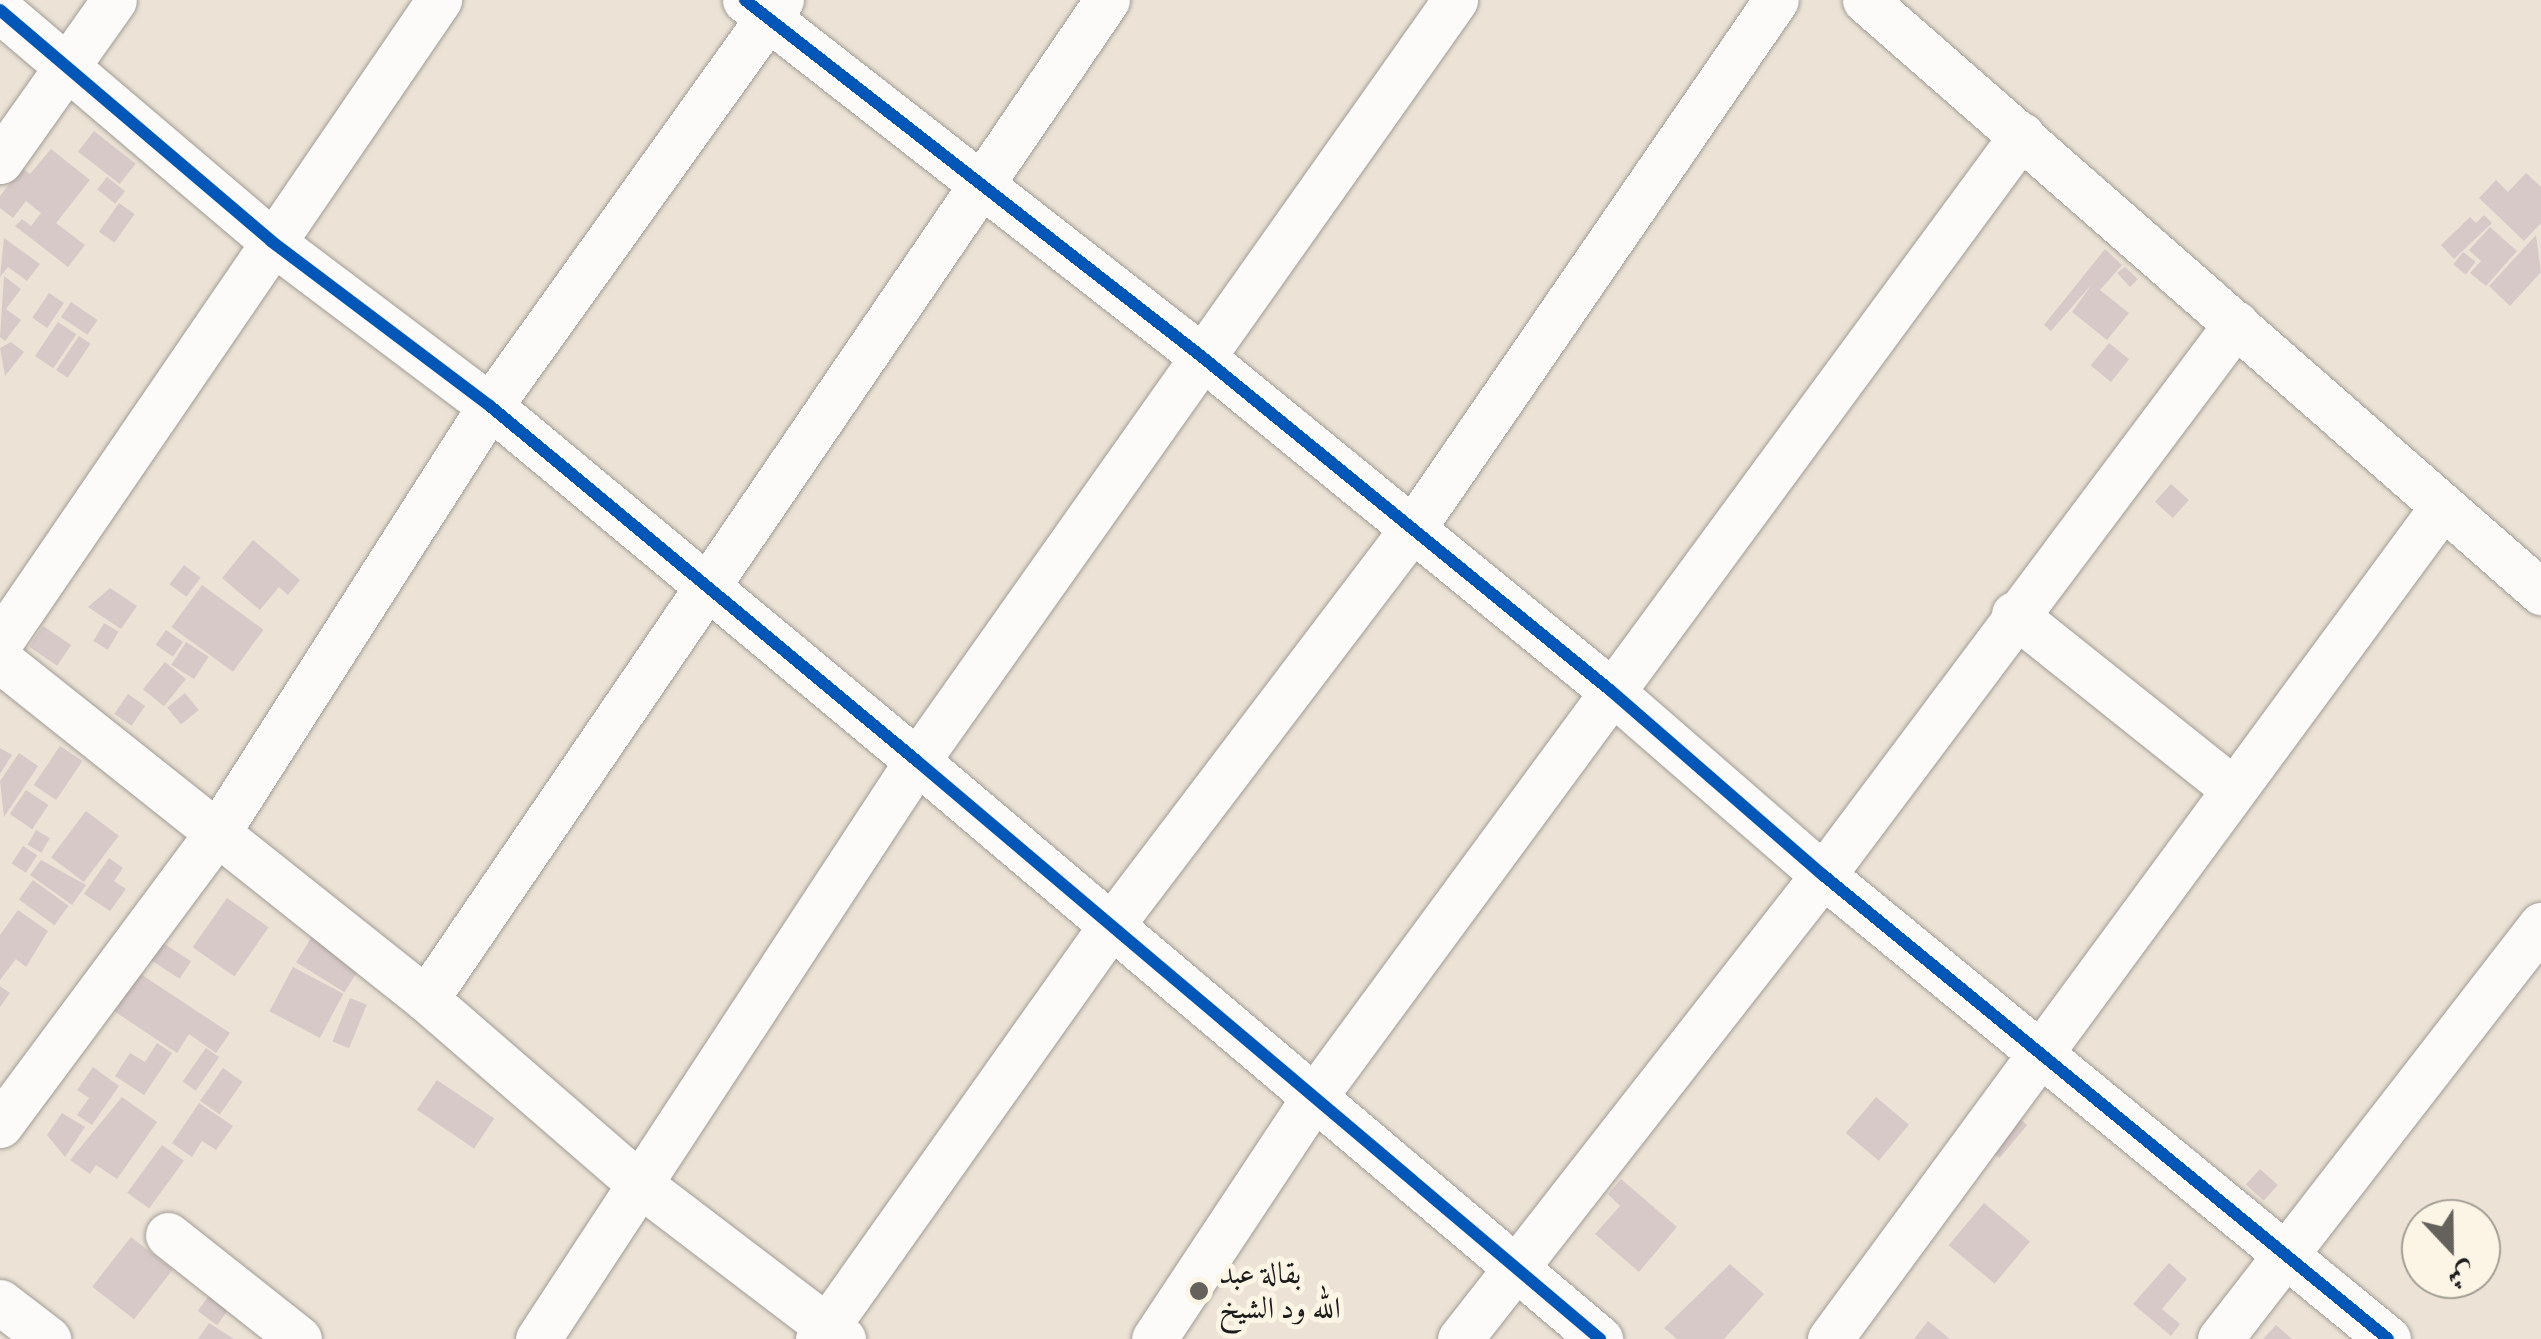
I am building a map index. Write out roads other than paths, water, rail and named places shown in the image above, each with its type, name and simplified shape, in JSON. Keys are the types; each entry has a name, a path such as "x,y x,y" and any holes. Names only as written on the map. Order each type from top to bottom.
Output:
{"street":[{"path":"0,161 114,0"},
{"path":"0,642 270,240 439,0"},
{"path":"426,999 1107,0"},
{"path":"538,1339 918,761 1200,356 1455,0"},
{"path":"0,660 219,830 426,999 640,1186 830,1335 1110,927 1411,532 1776,0"},
{"path":"1865,0 2541,592"},
{"path":"0,1126 219,830 490,406 765,7 980,185 1200,356 1411,532 1610,690 1823,875 2388,1339"},
{"path":"0,10 270,240 490,406 706,590 918,761 1600,1339"},
{"path":"1154,1339 1315,1096 2022,135"},
{"path":"1460,1339 1511,1266 1823,875 2014,614 2236,324"},
{"path":"1830,1339 2231,787 2444,506"},
{"path":"2014,614 2231,787"},
{"path":"2220,1339 2541,924"},
{"path":"168,1235 298,1339"},
{"path":"0,1302 48,1339"}],"place":[{"name":"بقالة عبد الله ود الشيخ","path":"1199,1291"}]}
